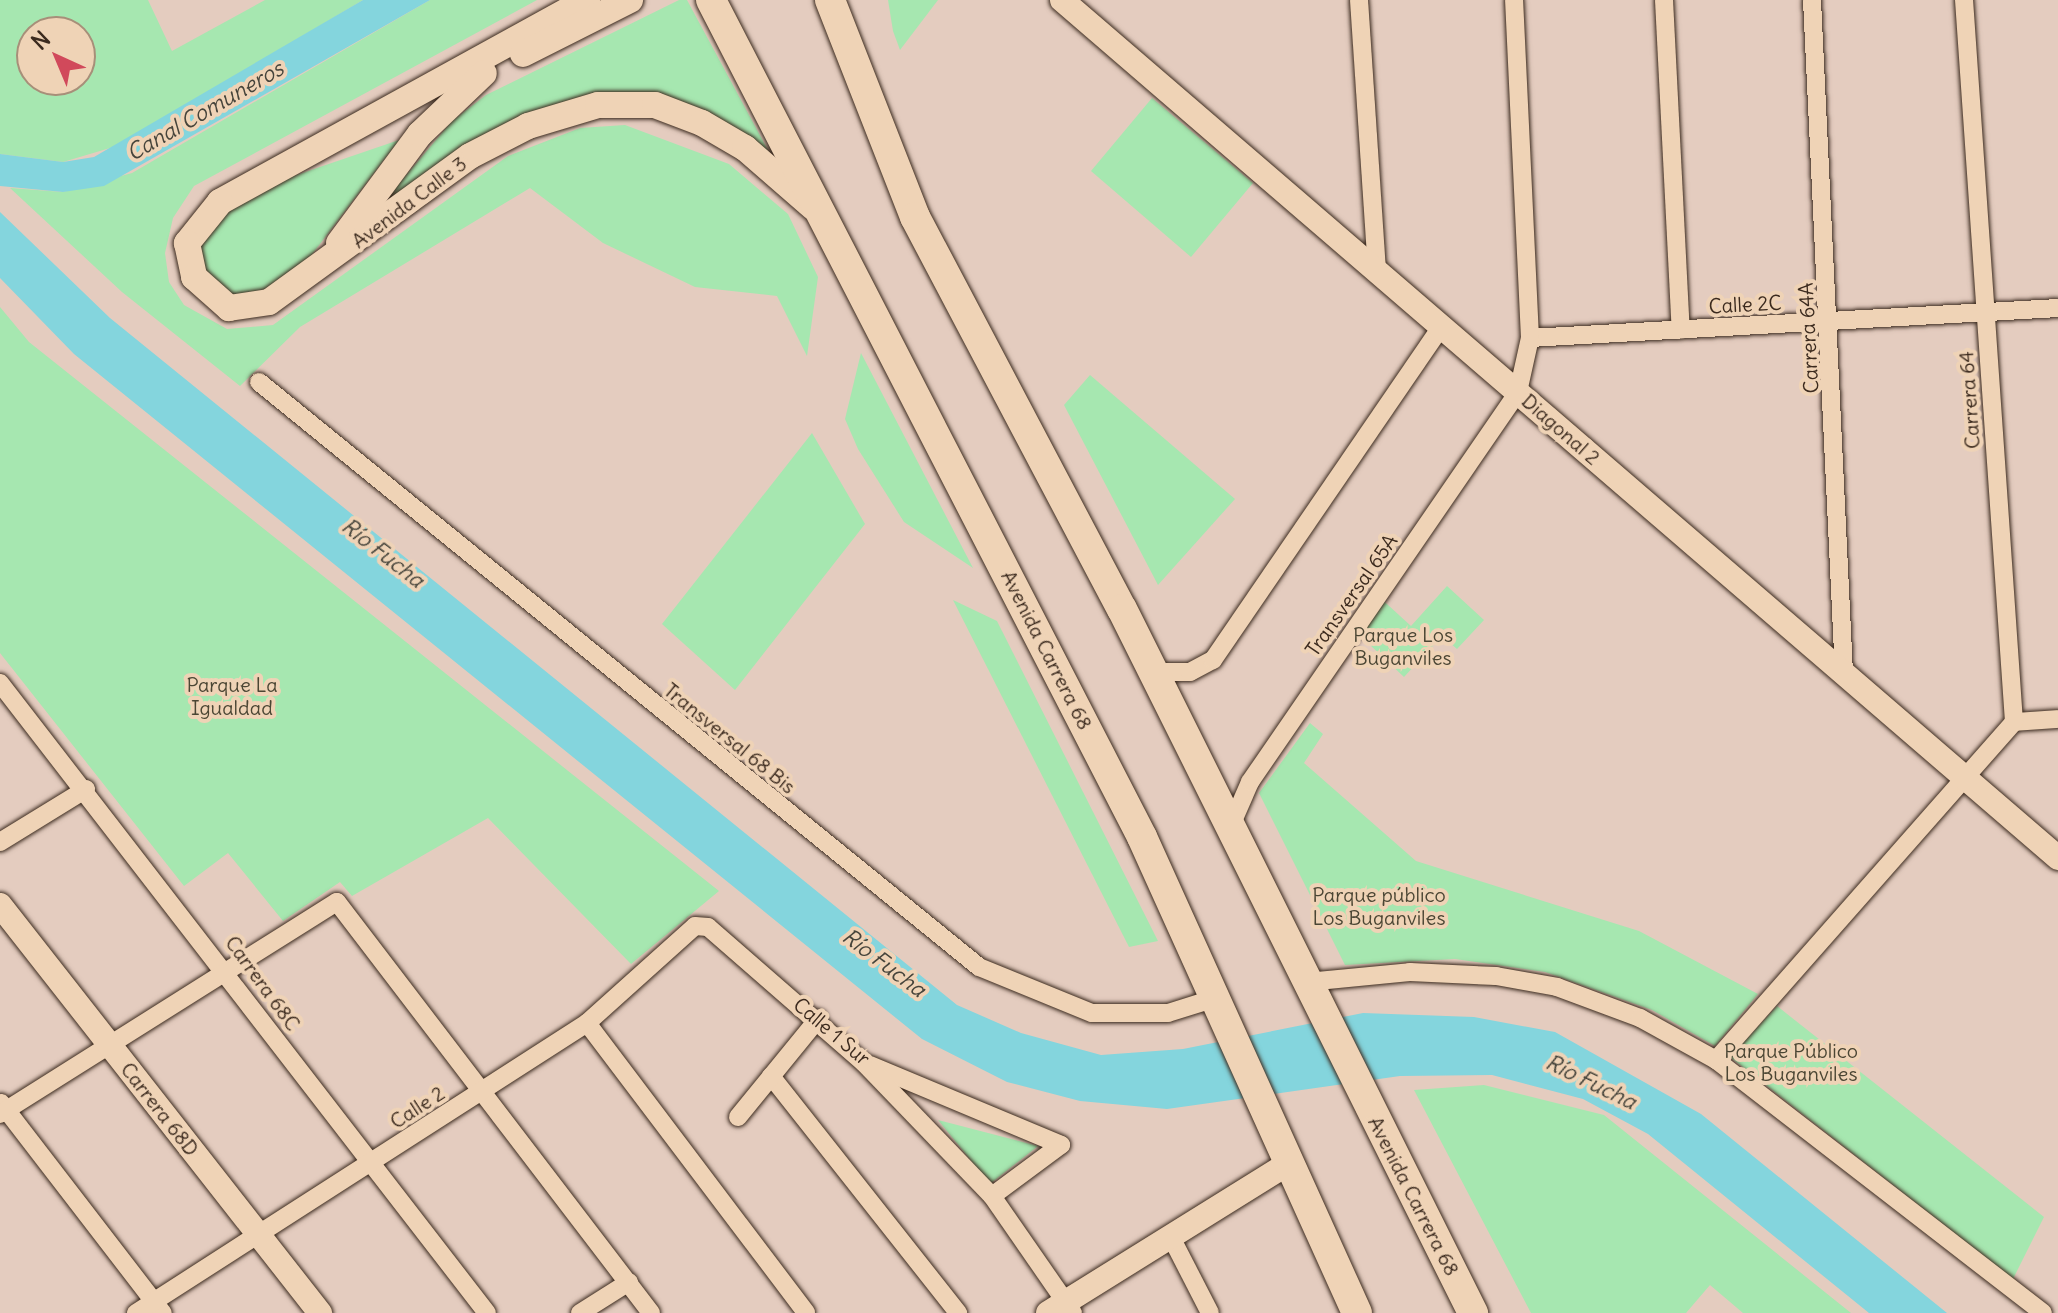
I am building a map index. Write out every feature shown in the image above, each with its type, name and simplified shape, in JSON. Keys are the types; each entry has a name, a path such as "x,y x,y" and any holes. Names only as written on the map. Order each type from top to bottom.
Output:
{"main road":[{"name":"Avenida Calle 3","path":"587,0 249,183 195,226 187,243 194,277 229,308 247,308 306,278 470,156 528,126 598,105 655,105 702,123 745,148 814,208"},
{"name":"Avenida Calle 3","path":"249,183 393,123 484,73 630,0"},
{"name":"Avenida Carrera 68","path":"711,0 814,208 1033,621 1223,1006 1357,1313"},
{"name":"Avenida Carrera 68","path":"835,3 915,217 1153,672 1473,1313"},
{"name":"Avenida Calle 3","path":"306,278 420,134 484,73"}],"street":[{"name":"Diagonal 2","path":"1062,0 2058,858"},
{"path":"1359,0 1377,269"},
{"path":"1514,0 1530,338 1518,392"},
{"path":"1664,0 1681,330"},
{"name":"Carrera 64A","path":"1812,0 1844,673"},
{"name":"Carrera 64","path":"1964,0 2014,722"},
{"name":"Calle 2C","path":"1530,338 2058,308"},
{"path":"1153,672 1190,672 1213,660 1442,326"},
{"name":"Transversal 68 Bis","path":"259,382 979,967 1092,1013 1168,1013 1223,1006"},
{"name":"Transversal 65A","path":"1230,828 1250,782 1518,392"},
{"name":"Carrera 68C","path":"0,683 231,974 367,1165 487,1313"},
{"path":"1716,1060 2014,722 2058,719"},
{"path":"0,842 86,789"},
{"path":"159,1307 2,1108 111,1047 231,974 337,902 479,1093 651,1313"},
{"name":"Carrera 68D","path":"0,905 320,1313"},
{"name":"Calle 2","path":"136,1313 159,1307 259,1234 587,1023 686,930 708,927"},
{"name":"Calle 1 Sur","path":"708,927 818,1019 864,1063 1061,1145 992,1196"},
{"path":"1307,982 1410,972 1522,980 1640,1018 1716,1060 2043,1313"},
{"path":"738,1117 818,1019"},
{"path":"587,1023 806,1313"},
{"path":"864,1063 992,1196 1063,1309 1291,1162"},
{"path":"771,1076 958,1313"},
{"path":"1171,1237 1210,1313"},
{"path":"580,1313 629,1282"}],"green space":[{"path":"0,0 148,0 172,51 265,0 363,0 120,145 63,162 0,154"},
{"path":"430,0 537,0 194,186 173,218 165,253 169,282 184,305 227,329 273,325 508,156 580,128 625,125 729,164 788,214 818,277 807,356 777,296 695,287 603,243 530,188 300,327 240,386 122,292 10,188 63,192 132,173"},
{"path":"679,0 687,0 770,154 681,104 504,126 380,206 452,121 486,95"},
{"path":"888,0 938,0 900,50 893,31"},
{"path":"1152,98 1253,183 1191,257 1091,171"},
{"path":"399,140 301,269 258,295 227,296 198,267 201,236 231,206 276,182"},
{"name":"Parque La Igualdad","path":"0,307 29,342 719,891 631,964 488,818 352,896 340,882 283,921 228,853 184,886 0,653"},
{"path":"861,353 973,568 904,522 858,449 845,419"},
{"path":"1090,375 1235,499 1158,585 1064,405"},
{"path":"812,433 865,524 735,690 662,624"},
{"name":"Parque Los Buganviles","path":"1447,586 1484,620 1457,649 1442,636 1404,677 1351,627 1376,594 1411,626"},
{"path":"953,600 997,621 1158,941 1129,947"},
{"name":"Parque público Los Buganviles","path":"1310,723 1323,734 1304,763 1416,861 1639,931 1758,994 1715,1046 1652,1010 1545,972 1455,959 1345,965 1259,793"},
{"name":"Parque Público Los Buganviles","path":"1777,1006 2044,1217 2013,1279 1730,1057"},
{"path":"1484,1085 1604,1115 1851,1313 1743,1313 1710,1285 1686,1313 1531,1313 1414,1090"},
{"path":"938,1120 1038,1146 990,1184"}],"water":[{"name":"Canal Comuneros","path":"363,0 430,0 104,186 63,192 0,186 0,154 63,162 94,157"},
{"name":"Río Fucha","path":"0,212 110,318 957,1005 1021,1033 1101,1055 1183,1049 1363,1013 1474,1017 1555,1032 1701,1114 1947,1313 1869,1313 1648,1134 1583,1099 1492,1075 1400,1076 1167,1109 1080,1101 1007,1082 922,1039 74,354 0,278"}]}
